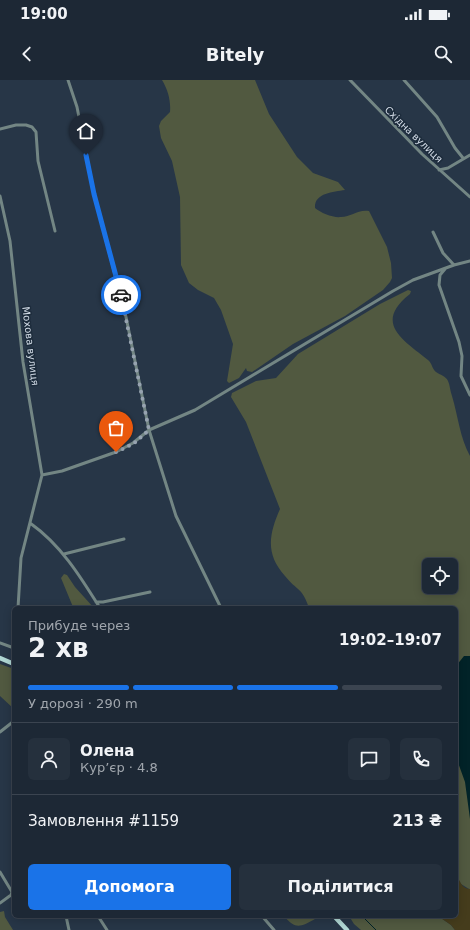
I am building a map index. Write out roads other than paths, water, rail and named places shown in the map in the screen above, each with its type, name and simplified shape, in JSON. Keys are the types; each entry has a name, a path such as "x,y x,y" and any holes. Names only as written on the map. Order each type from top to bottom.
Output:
{"main road":[{"path":"0,658 12,663"},
{"path":"336,918 347,930"}],"street":[{"path":"68,80 77,107 94,194 126,316 149,430 176,516 220,606"},
{"name":"Східна вулиця","path":"350,80 440,170 470,197"},
{"path":"404,80 437,117 455,148 463,158"},
{"path":"0,129 16,125 26,125 36,132 38,161 54,231"},
{"path":"440,170 448,168 470,155"},
{"name":"Мохова вулиця","path":"0,196 10,241 23,362 42,475 21,558 18,606"},
{"path":"433,232 443,253 454,265"},
{"path":"42,475 62,471 116,452 133,444 149,430 195,410 400,287 413,280 454,265 470,262"},
{"path":"446,268 440,275 439,285 459,342 462,356 461,376 470,395"},
{"path":"30,523 46,535 64,554 99,606"},
{"path":"64,554 124,539"},
{"path":"96,602 103,602 150,592"},
{"path":"0,643 12,647"},
{"path":"0,732 12,723"},
{"path":"0,872 12,892 11,895 0,903"},
{"path":"66,918 69,930"},
{"path":"99,918 107,930"},
{"path":"264,918 274,930"}],"waterway":[{"path":"364,918 376,930"}]}
